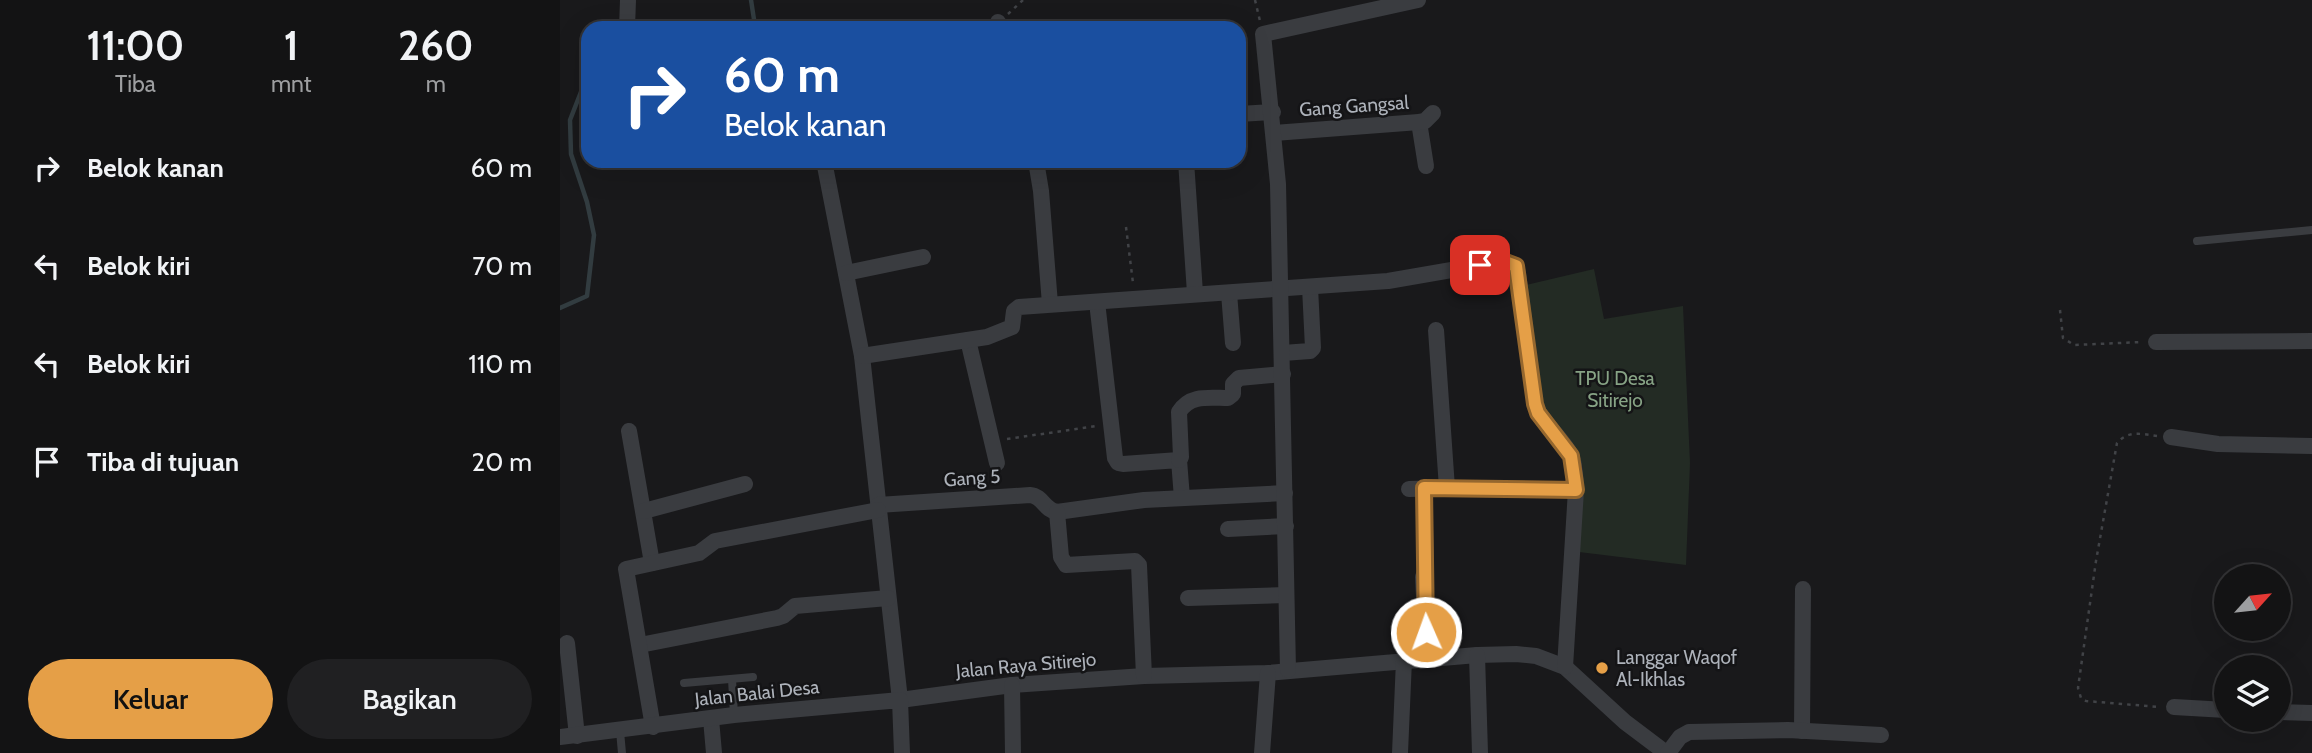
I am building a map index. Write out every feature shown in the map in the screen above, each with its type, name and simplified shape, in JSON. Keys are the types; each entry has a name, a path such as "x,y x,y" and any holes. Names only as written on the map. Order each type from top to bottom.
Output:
{"street":[{"path":"627,21 628,0"},
{"path":"1288,670 1278,184 1263,34 1418,0"},
{"path":"1246,114 1273,113"},
{"name":"Gang Gangsal","path":"1274,133 1419,122 1425,121 1433,113"},
{"path":"1419,122 1426,166"},
{"path":"825,168 862,356 900,700 902,753"},
{"path":"1037,168 1050,304"},
{"path":"1186,168 1195,293"},
{"path":"846,272 923,257"},
{"path":"862,356 987,337 1009,329 1013,324 1014,311 1019,307 1388,281 1503,261 1516,266 1535,404 1538,413 1571,456 1576,490 1565,667"},
{"path":"1283,353 1311,350 1310,287"},
{"path":"1230,293 1233,343"},
{"path":"1097,302 1115,458 1118,463 1179,460"},
{"path":"1436,330 1447,488"},
{"path":"968,340 997,463"},
{"path":"2156,342 2312,341"},
{"path":"1182,498 1179,412 1186,402 1196,398 1228,398 1233,394 1233,384 1239,378 1283,374"},
{"path":"629,431 652,563"},
{"path":"2171,437 2218,444 2312,446"},
{"path":"644,510 745,484"},
{"path":"1427,659 1423,577 1426,569 1416,489 1576,490"},
{"path":"1144,676 1139,565 1135,561 1066,565 1061,557 1059,512 1182,498 1285,493"},
{"name":"Gang 5","path":"640,645 626,569 699,553 715,541 878,508 1030,495 1039,498 1046,508 1059,512"},
{"path":"1228,529 1286,526"},
{"path":"1802,731 1803,589"},
{"path":"1188,598 1286,596"},
{"path":"653,727 640,645 783,616 795,606 888,598"},
{"path":"567,643 568,737"},
{"path":"1478,655 1480,753"},
{"name":"Jalan Raya Sitirejo","path":"900,700 1012,685 1144,676 1269,673 1478,655 1536,656 1565,667 1625,722 1667,753"},
{"path":"1401,753 1404,660"},
{"path":"1262,753 1269,673"},
{"path":"1012,685 1013,753"},
{"name":"Jalan Balai Desa","path":"568,737 734,715 900,700"},
{"path":"2174,707 2214,709"},
{"path":"2291,712 2312,713"},
{"path":"711,719 714,753"},
{"path":"1667,753 1680,737 1689,732 1802,731 1881,735"}],"lane":[{"path":"2197,241 2312,230"},
{"path":"684,683 753,677"},
{"path":"732,679 734,715"},
{"path":"620,731 622,753"}],"path":[{"path":"1255,0 1263,34"},
{"path":"1126,227 1134,298"},
{"path":"2060,310 2063,338 2074,345 2156,342"},
{"path":"992,441 1111,424"},
{"path":"2171,437 2133,433 2124,436 2117,443 2095,561 2078,688 2081,698 2086,701 2174,707"}],"green space":[{"name":"TPU Desa Sitirejo","path":"1594,269 1604,319 1683,306 1690,463 1686,565 1579,552 1583,467 1578,456 1542,411 1522,286"}],"waterway":[{"path":"751,0 754,21"},
{"path":"560,308 587,296 594,235 587,202 571,154 570,120 581,92"}],"place":[{"name":"Langgar Waqof Al-Ikhlas","path":"1602,668"}],"route":[{"path":"1426,632 1423,577 1426,569 1424,488 1576,490 1571,456 1538,413 1535,404 1516,266 1503,261 1480,265"}]}
